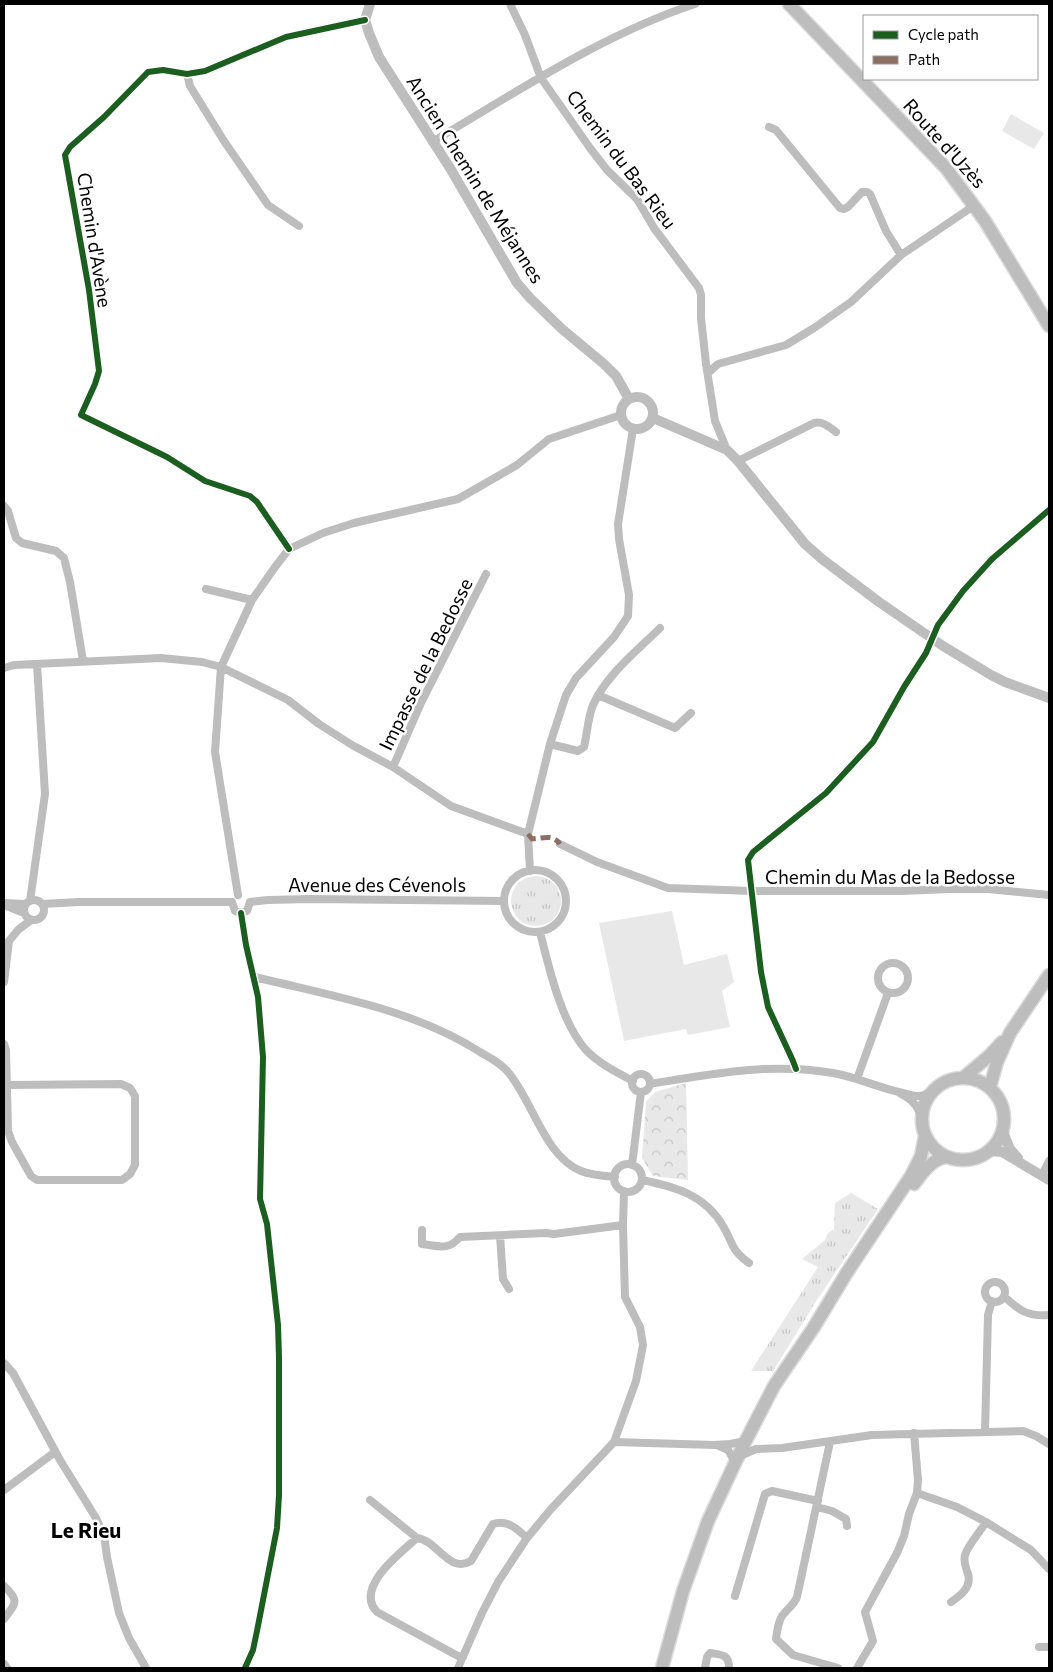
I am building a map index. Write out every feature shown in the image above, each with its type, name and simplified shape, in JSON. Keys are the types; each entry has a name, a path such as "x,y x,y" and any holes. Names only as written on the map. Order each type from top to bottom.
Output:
{"main road":[{"name":"Route d'Uzès","path":"789,4 946,168 975,205 1049,326"},
{"path":"963,1078 989,1056 1010,1033 1049,975"},
{"path":"990,1087 997,1062 1010,1033"},
{"path":"963,1078 977,1080 990,1087 1002,1103 1005,1122 998,1142 991,1150 982,1156 958,1160 946,1157 931,1145 926,1136 922,1120 926,1100 932,1091 946,1082 963,1078"},
{"path":"662,1668 683,1591 708,1521 736,1460 774,1386 911,1176 921,1156 926,1136"},
{"path":"814,1327 852,1277 922,1173 930,1165 946,1157"}],"street":[{"path":"366,20 370,4"},
{"name":"Chemin du Bas Rieu","path":"510,4 525,35 541,78 607,170 637,199 654,228 699,288 701,295 701,318 715,421 727,450"},
{"path":"432,142 593,47 667,13 695,4"},
{"name":"Chemin d'Avène","path":"289,550 257,502 250,496 205,481 167,457 82,415 99,371 88,282 65,155 70,147 104,117 148,72 163,70 187,74 205,71 286,37 366,20"},
{"name":"Ancien Chemin de Méjannes","path":"366,20 379,57 450,168 518,283 530,298 562,329 616,376 629,399"},
{"path":"187,74 190,86 224,141 268,204 299,226"},
{"path":"769,127 776,130 840,208 848,207 862,192 870,194 886,231 901,255"},
{"path":"708,373 718,364 786,345 814,328 851,302 901,255 975,205"},
{"path":"635,397 646,399 653,407 653,418 648,426 643,429 633,429 625,424 621,415 623,406 629,399 635,397"},
{"path":"27,911 37,900 42,904 89,902 232,902 238,895 215,752 221,667 252,600 289,550 323,533 354,523 458,499 517,465 549,439 621,415"},
{"path":"653,418 727,450 805,544 879,602 998,679 1049,698"},
{"path":"738,461 814,422 822,423 836,432"},
{"path":"530,871 528,834 550,744 566,696 576,678 614,637 628,616 630,595 619,539 618,524 633,429"},
{"path":"4,506 8,511 16,538 22,543 56,550 64,558 70,582 83,661"},
{"path":"796,1069 768,1007 761,972 748,860 753,852 826,793 873,742 904,686 923,660 938,625 963,591 992,559 1049,510"},
{"name":"Impasse de la Bedosse","path":"393,767 420,704 486,574"},
{"path":"206,589 252,600"},
{"path":"550,744 578,751 584,747 592,707 598,695 617,671 660,628"},
{"path":"4,668 83,661 161,658 202,662 221,667 288,700 319,724 352,745 393,767 451,806 528,834"},
{"path":"4,982 9,941 18,930 27,911 45,794 37,664"},
{"path":"598,695 675,728 692,713"},
{"name":"Chemin du Mas de la Bedosse","path":"560,844 597,862 668,888 752,891 988,889 1049,895"},
{"path":"530,871 540,871 549,874 557,880 566,896 566,906 563,915 549,929 540,932 525,930 512,922 508,916 504,901 506,890 512,881 530,871"},
{"path":"238,895 246,897 250,902 247,911 241,913"},
{"name":"Avenue des Cévenols","path":"250,902 310,899 504,901"},
{"path":"232,902 233,908 241,913 258,997 263,1057 260,1199 267,1224 278,1326 279,1495 276,1528 258,1631 253,1650 245,1668"},
{"path":"4,904 27,911 40,918 44,913 67,904"},
{"path":"42,904 44,913"},
{"path":"540,932 563,1011 571,1028 586,1050 606,1067 633,1081"},
{"path":"889,964 899,965 907,973 907,984 898,993 888,993 880,987 879,973 889,964"},
{"path":"255,977 409,1016 470,1045 507,1071 520,1089 554,1149 567,1162 581,1171 615,1177"},
{"path":"857,1079 888,993"},
{"path":"4,1044 6,1050 8,1131 30,1176 37,1180 122,1180 130,1174 136,1165 135,1096 130,1088 121,1084 7,1084"},
{"path":"650,1084 733,1071 770,1068 834,1073 905,1096 920,1110 922,1120"},
{"path":"641,1074 647,1076 650,1084 646,1091 641,1092 634,1089 633,1081 636,1076 641,1074"},
{"path":"890,1090 918,1096 926,1095 932,1091"},
{"path":"632,1165 641,1092"},
{"path":"1003,1132 1010,1149 1028,1167"},
{"path":"982,1156 992,1151 1002,1152 1046,1178 1049,1161"},
{"path":"623,1165 632,1165 641,1172 642,1180 634,1191 624,1191 617,1186 616,1172 623,1165"},
{"path":"642,1180 689,1193 701,1200 724,1227 737,1253 749,1263"},
{"path":"458,1668 498,1582 527,1538 551,1509 614,1442 636,1382 643,1345 640,1327 625,1298 622,1224 624,1191"},
{"path":"422,1230 422,1244 448,1247 460,1237 554,1234 622,1224"},
{"path":"500,1236 503,1279 509,1289"},
{"path":"1004,1296 998,1301 992,1301 986,1298 985,1288 988,1284 996,1282 1004,1287 1004,1296 1016,1308 1028,1314 1049,1315"},
{"path":"985,1431 988,1315 992,1301"},
{"path":"4,1363 12,1373 104,1535 119,1613 129,1638 146,1668"},
{"path":"715,1444 728,1450 736,1460 756,1449 782,1448 872,1435 1023,1431 1049,1444"},
{"path":"857,1668 873,1641 865,1612 897,1553 917,1493 918,1480 914,1433"},
{"path":"614,1442 730,1444 748,1436 755,1445 766,1448 782,1448"},
{"path":"830,1442 797,1596 795,1602 783,1614 780,1620 776,1640 793,1654 838,1668"},
{"path":"4,1490 56,1452"},
{"path":"735,1596 765,1494 772,1492 817,1504 846,1519 847,1526"},
{"path":"917,1493 957,1507 986,1522 1031,1550 1049,1569"},
{"path":"370,1500 417,1538 426,1540 458,1565 471,1561 494,1524 505,1522 527,1538"},
{"path":"951,1602 962,1595 966,1589 969,1577 964,1566 964,1556 986,1522"},
{"path":"417,1538 389,1564 375,1582 369,1595 372,1607 377,1612 463,1657"},
{"path":"4,1586 14,1596 15,1601 14,1606 4,1619"},
{"path":"1039,1647 1049,1647"},
{"path":"705,1668 707,1657 710,1653 726,1657 729,1661 729,1668"},
{"path":"4,1664 8,1668"}],"green space":[{"path":"1011,114 1044,133 1034,149 1002,131"},
{"path":"536,876 546,878 554,883 559,891 561,901 559,911 554,919 546,924 536,926 526,924 518,919 513,911 511,901 513,891 518,883 526,878"},
{"path":"672,911 684,965 727,954 734,982 722,991 730,1027 688,1035 686,1029 624,1041 599,923"},
{"path":"686,1083 688,1180 653,1176 642,1158 646,1102 655,1092"},
{"path":"851,1193 878,1209 815,1303 773,1371 751,1371 818,1267 802,1259 825,1240 828,1233 834,1229 835,1203"}],"marked path":[{"path":"528,834 532,839 551,838 560,844"}],"cycle path":[{"path":"289,549 257,502 250,496 205,481 167,457 81,415 99,371 89,290 65,155 70,147 104,117 148,72 163,70 187,74 205,71 286,37 365,20"},
{"path":"796,1069 768,1007 761,972 748,860 753,852 826,793 873,742 904,687 926,653 938,625 963,591 992,559 1049,510"},
{"path":"241,913 258,997 263,1057 260,1199 267,1224 278,1325 279,1358 279,1495 277,1528 253,1650 245,1668"}],"district":[{"name":"Le Rieu","path":"86,1529"}]}
